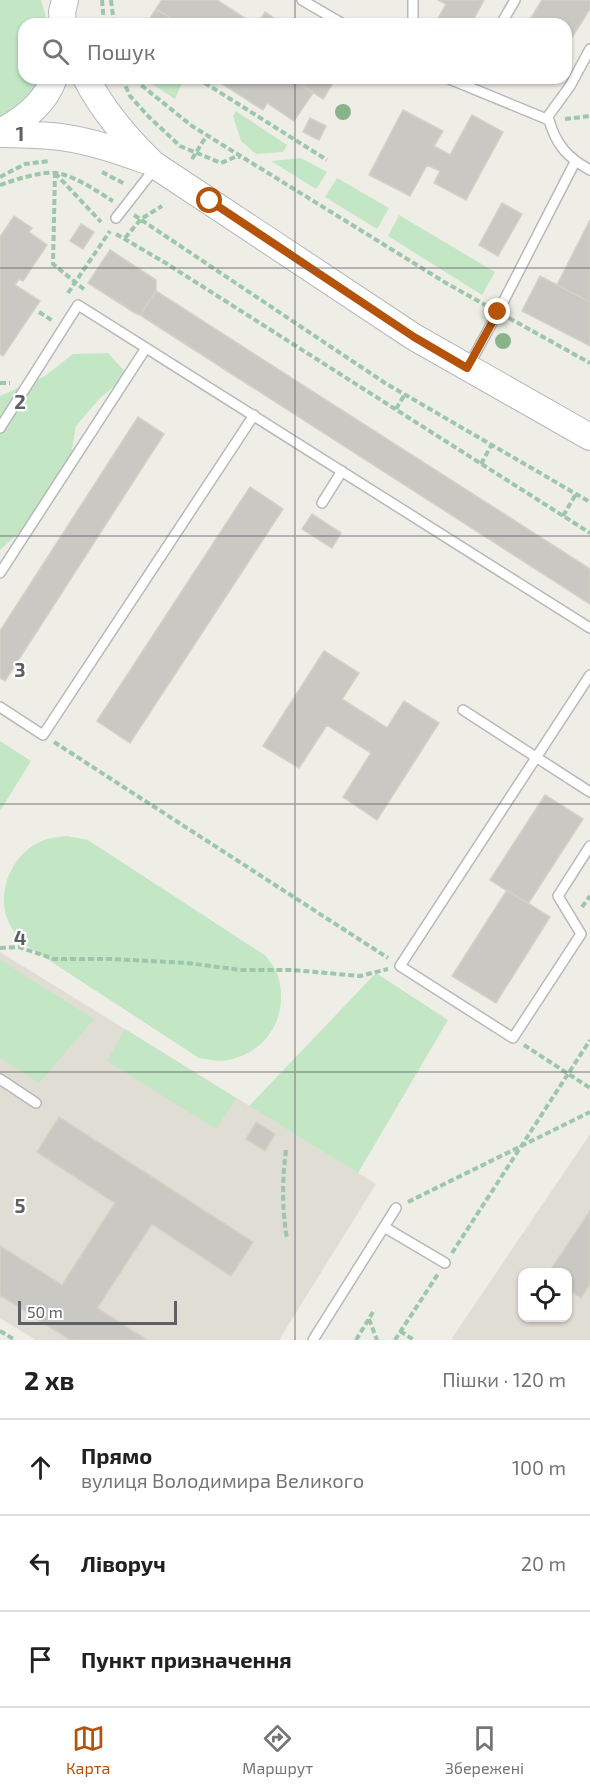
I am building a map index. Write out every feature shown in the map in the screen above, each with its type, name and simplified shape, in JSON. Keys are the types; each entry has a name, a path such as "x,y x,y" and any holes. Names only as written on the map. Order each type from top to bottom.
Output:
{"main road":[{"path":"0,133 20,121 39,104 51,84"},
{"path":"90,84 110,118 130,142 154,165 414,337 590,436"},
{"path":"0,133 54,136 88,142 121,151 154,165"}],"lane":[{"path":"302,0 333,18"},
{"path":"413,0 413,18"},
{"path":"504,18 515,0"},
{"path":"572,82 590,49"},
{"path":"471,84 548,120 554,138 575,162 590,170"},
{"path":"548,120 571,84"},
{"path":"467,368 575,162"},
{"path":"116,218 154,165"},
{"path":"0,428 78,305 590,628"},
{"path":"0,573 146,348"},
{"path":"0,707 43,735 254,415"},
{"path":"322,503 342,471"},
{"path":"590,675 400,966 513,1038 581,934 558,896 590,846"},
{"path":"462,710 590,792"},
{"path":"0,1079 36,1103"},
{"path":"313,1340 396,1208"},
{"path":"384,1227 445,1263"}],"path":[{"path":"102,0 104,18"},
{"path":"111,0 114,18"},
{"path":"125,84 130,96 180,147 221,163 235,157 243,157"},
{"path":"140,84 192,126 446,283 590,363"},
{"path":"207,84 327,160"},
{"path":"548,120 587,116 590,109"},
{"path":"192,159 207,135"},
{"path":"0,177 25,164 57,160"},
{"path":"95,168 137,190"},
{"path":"55,172 102,223"},
{"path":"55,172 53,264 75,283 110,231 125,238 590,533"},
{"path":"0,185 20,178 55,172 71,177 141,219 385,383 590,502"},
{"path":"125,238 141,219 162,206"},
{"path":"0,383 11,383"},
{"path":"396,409 405,394"},
{"path":"481,464 492,444"},
{"path":"563,516 576,494"},
{"path":"43,735 400,966"},
{"path":"0,948 19,947 54,958 187,963 242,970 293,970 360,976 400,966"},
{"path":"513,1038 590,1088"},
{"path":"395,1340 590,1040"},
{"path":"396,1208 590,1112"},
{"path":"286,1150 282,1195 287,1239"},
{"path":"356,1340 373,1312"},
{"path":"369,1319 377,1340"},
{"path":"0,1330 15,1340"},
{"path":"400,1331 414,1340"}],"shaded area":[{"path":"0,952 376,1184 279,1340 36,1340 0,1318"},
{"path":"590,1134 590,1340 454,1340 452,1338"}],"green space":[{"path":"0,0 41,0 46,18 18,18 18,84 36,84 13,113 0,121"},
{"path":"152,84 182,84 175,99"},
{"path":"236,111 287,145 283,152 256,154 241,141 233,116"},
{"path":"301,158 327,172 316,189 271,161"},
{"path":"337,178 389,208 377,229 325,197"},
{"path":"399,215 495,272 482,295 388,236"},
{"path":"108,353 128,375 100,398 76,426 70,462 32,521 0,550 0,396 45,376 73,354"},
{"path":"0,741 31,761 0,811"},
{"path":"67,836 88,840 266,956 278,976 281,1006 271,1032 262,1042 251,1051 223,1061 199,1058 21,942 10,924 4,904 4,893 10,873 29,848 48,839"},
{"path":"0,960 94,1019 39,1083 0,1058"},
{"path":"376,973 448,1020 358,1173 249,1106"},
{"path":"125,1029 236,1098 216,1129 107,1061"}],"building":[{"path":"162,0 217,0 245,18 170,18 156,9"},
{"path":"438,0 484,0 474,18 438,18 446,4"},
{"path":"542,0 590,0 590,9 572,37 572,18 531,18"},
{"path":"156,9 170,18 150,18"},
{"path":"265,12 274,18 261,18"},
{"path":"222,84 300,84 313,93 294,121 267,103 263,110"},
{"path":"300,84 332,84 323,99"},
{"path":"403,110 443,131 434,146 450,155 472,115 503,132 466,200 434,183 440,171 427,165 410,196 369,175"},
{"path":"310,118 326,126 319,140 303,132"},
{"path":"502,203 522,214 498,256 479,245"},
{"path":"14,216 32,228 29,232 47,245 23,281 19,279 15,285 40,301 3,356 0,354 0,237"},
{"path":"590,220 590,302 557,285"},
{"path":"81,224 94,232 83,249 70,241"},
{"path":"110,250 156,280 156,291 140,315 88,283"},
{"path":"540,276 590,302 590,346 522,311"},
{"path":"156,291 590,569 590,604 140,315"},
{"path":"138,417 164,434 5,681 0,678 0,631"},
{"path":"250,487 283,509 130,743 97,721"},
{"path":"312,514 341,533 332,548 302,529"},
{"path":"324,651 359,673 342,699 387,728 404,701 439,723 377,820 343,797 371,753 327,725 299,768 263,746"},
{"path":"545,795 583,819 528,904 490,880"},
{"path":"507,890 550,917 496,1003 452,976"},
{"path":"59,1117 253,1242 231,1276 152,1224 97,1308 147,1340 70,1340 0,1295 0,1246 62,1285 115,1203 37,1152"},
{"path":"256,1122 275,1134 265,1151 246,1139"},
{"path":"590,1211 590,1284 581,1298 572,1292 572,1268 552,1268"}],"route":[{"path":"210,201 414,337 467,368 498,312"}]}
